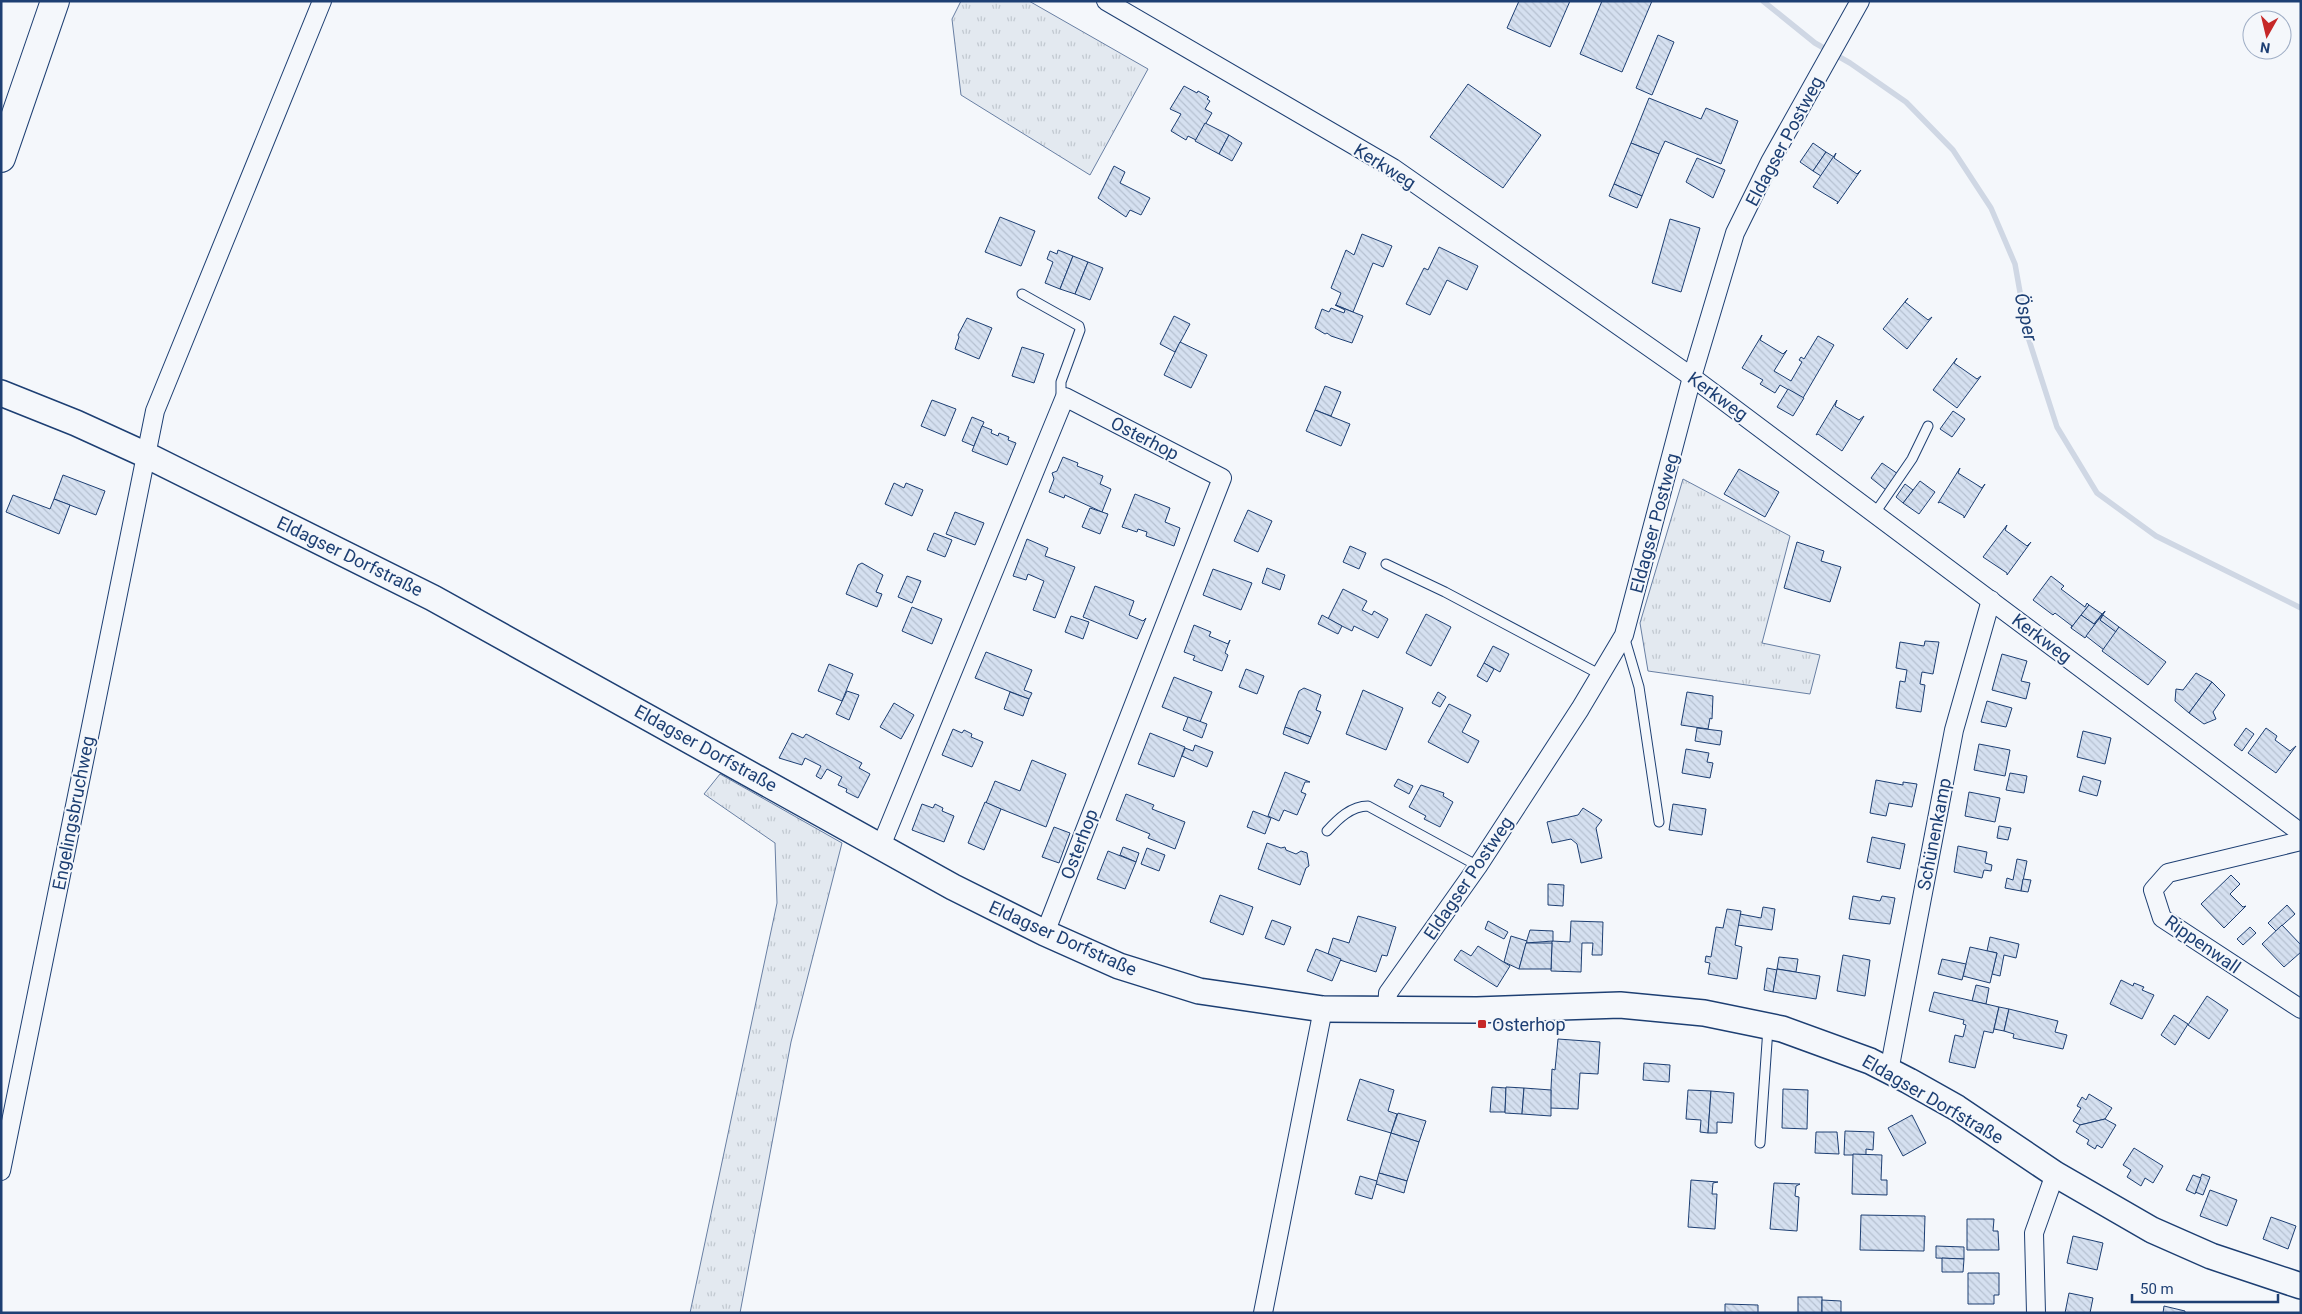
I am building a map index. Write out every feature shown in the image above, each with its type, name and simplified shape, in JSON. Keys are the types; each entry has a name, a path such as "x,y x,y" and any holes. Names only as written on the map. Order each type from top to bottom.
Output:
{"main road":[{"path":"1,158 56,1"}],"street":[{"name":"Engelingsbruchweg","path":"1,1171 144,454 155,410 322,1"},
{"name":"Kerkweg","path":"1106,1 1130,8 1173,42 1393,168 1692,377 2301,832"},
{"name":"Eldagser Postweg","path":"1387,1012 1388,993 1478,866 1601,675 1624,635 1692,377 1735,233 1770,162 1860,1"},
{"name":"Eldagser Dorfstraße","path":"5,396 76,423 144,454 434,598 953,887 1045,933 1119,966 1198,991 1323,1010 1387,1012 1620,1006 1704,1013 1768,1025 1851,1054 1889,1071 1957,1108 2055,1174 2176,1242 2242,1267 2301,1286"},
{"path":"881,846 1065,396"},
{"name":"Osterhop","path":"1045,933 1222,478 1065,396"},
{"name":"Schünenkamp","path":"1889,1071 1954,730 1992,600"},
{"name":"Rippenwall","path":"2301,841 2168,873 2153,890 2162,918 2301,1009"},
{"path":"1263,1313 1323,1010"},
{"path":"2036,1313 2034,1233 2055,1174"}],"lane":[{"path":"1022,294 1079,326 1080,330 1061,382 1060,392 1065,396"},
{"path":"1875,513 1912,459 1928,426"},
{"path":"1386,564 1445,592 1601,675"},
{"path":"1624,635 1639,687 1659,822"},
{"path":"1327,831 1337,820 1357,806 1368,806 1478,866"},
{"path":"1760,1143 1768,1025"}],"green space":[{"path":"961,1 1029,1 1148,69 1090,175 961,95 952,19"},
{"path":"1683,479 1790,536 1762,643 1820,655 1810,694 1648,671 1640,623"},
{"path":"720,774 842,843 791,1042 740,1313 690,1313 777,903 775,843 704,794"}],"building":[{"path":"1519,1 1570,1 1550,47 1507,28"},
{"path":"1602,1 1652,1 1622,72 1580,54"},
{"path":"1658,35 1674,42 1652,95 1636,88"},
{"path":"1468,84 1541,135 1503,188 1430,137"},
{"path":"1184,86 1209,97 1207,99 1210,101 1205,109 1212,113 1196,140 1188,136 1186,140 1171,131 1181,114 1170,109"},
{"path":"1649,98 1701,119 1706,108 1738,121 1721,164 1665,141 1659,154 1631,143"},
{"path":"1205,123 1229,135 1219,154 1195,141"},
{"path":"1229,135 1242,143 1232,161 1219,154"},
{"path":"1631,143 1659,154 1642,196 1614,184"},
{"path":"1813,143 1826,152 1813,171 1800,162"},
{"path":"1826,152 1834,157 1821,176 1813,171"},
{"path":"1836,153 1834,158 1857,174 1861,170 1837,204 1838,202 1813,187"},
{"path":"1697,158 1725,170 1713,198 1686,182"},
{"path":"1114,166 1125,172 1120,183 1150,198 1141,215 1130,210 1126,217 1098,198"},
{"path":"1614,184 1642,196 1637,208 1609,196"},
{"path":"1000,217 1035,231 1021,266 985,252"},
{"path":"1670,219 1700,228 1681,292 1652,283"},
{"path":"1362,234 1392,246 1383,267 1373,263 1353,312 1336,305 1341,293 1331,288 1346,250 1354,255"},
{"path":"1439,247 1478,266 1467,290 1447,280 1430,315 1406,304 1424,268 1428,270"},
{"path":"1058,250 1073,256 1060,289 1045,283 1053,262 1047,259 1050,251 1057,254"},
{"path":"1073,256 1088,262 1075,294 1060,289"},
{"path":"1088,262 1103,268 1090,300 1075,294"},
{"path":"1908,298 1905,302 1928,320 1932,317 1907,349 1883,329"},
{"path":"1335,305 1363,316 1352,343 1327,333 1325,334 1315,328 1322,309 1329,312 1331,308 1344,313 1345,310"},
{"path":"1174,316 1190,324 1175,352 1160,344"},
{"path":"967,318 992,328 979,359 955,349 958,335"},
{"path":"1762,335 1760,340 1783,354 1787,350 1774,371 1791,381 1802,362 1799,360 1801,357 1804,359 1818,336 1834,345 1803,398 1780,385 1775,393 1760,384 1763,380 1742,368"},
{"path":"1180,342 1207,355 1191,388 1164,375"},
{"path":"1022,347 1044,354 1034,383 1012,376"},
{"path":"1957,358 1954,363 1977,379 1981,376 1957,408 1933,390"},
{"path":"1325,386 1341,392 1331,416 1315,410"},
{"path":"1788,389 1804,398 1793,416 1777,407"},
{"path":"932,400 956,409 945,436 921,426"},
{"path":"1837,400 1835,406 1859,420 1864,416 1842,451 1818,434 1816,435"},
{"path":"1315,410 1350,424 1341,446 1306,431"},
{"path":"1953,411 1965,419 1952,437 1940,429"},
{"path":"972,417 984,422 974,446 962,441"},
{"path":"982,426 992,430 991,433 998,436 999,433 1009,437 1008,440 1016,443 1007,465 972,451"},
{"path":"1063,457 1078,463 1077,466 1103,476 1100,484 1111,489 1102,512 1065,495 1064,498 1049,492 1054,479 1052,473 1057,471"},
{"path":"1882,463 1898,474 1886,490 1871,478"},
{"path":"1960,468 1958,473 1982,488 1985,484 1964,518 1964,516 1940,502 1938,503"},
{"path":"1739,469 1779,492 1765,517 1724,494"},
{"path":"63,475 105,491 96,515 54,499"},
{"path":"1920,481 1935,492 1919,514 1903,503"},
{"path":"894,483 904,488 906,483 923,490 912,516 885,504"},
{"path":"1905,484 1913,490 1903,503 1896,497"},
{"path":"1135,494 1170,508 1165,522 1180,528 1174,546 1146,536 1147,532 1138,529 1137,532 1122,527"},
{"path":"13,495 50,509 54,499 70,505 59,534 6,512"},
{"path":"1090,508 1108,514 1100,534 1082,527"},
{"path":"1248,510 1272,521 1258,552 1234,541"},
{"path":"955,512 984,523 975,545 946,534"},
{"path":"2007,525 2005,530 2027,546 2031,542 2007,575 2007,573 1983,557"},
{"path":"934,533 952,540 945,557 927,550"},
{"path":"1027,539 1048,548 1045,556 1075,567 1055,618 1033,610 1044,581 1028,574 1026,580 1013,576"},
{"path":"1797,542 1824,551 1821,561 1841,567 1830,602 1784,588"},
{"path":"1350,546 1366,553 1359,569 1343,562"},
{"path":"862,563 883,575 876,592 882,594 877,607 846,594 858,565"},
{"path":"1267,568 1285,575 1280,590 1262,583"},
{"path":"1213,569 1252,583 1241,610 1203,595"},
{"path":"907,576 921,581 912,603 898,597"},
{"path":"2051,576 2064,586 2061,589 2085,607 2087,603 2089,605 2071,628 2072,626 2055,613 2053,615 2033,600"},
{"path":"1095,586 1134,601 1129,615 1143,621 1146,618 1137,639 1083,617"},
{"path":"1343,589 1367,601 1362,610 1372,615 1374,611 1388,619 1378,638 1354,626 1352,631 1328,619"},
{"path":"2089,605 2102,614 2094,624 2081,615"},
{"path":"912,607 942,619 932,644 902,631"},
{"path":"2105,611 2085,638 2071,628 2081,615 2094,624"},
{"path":"2105,611 2100,620 2117,632 2104,650 2086,636"},
{"path":"1426,614 1451,627 1431,666 1406,653"},
{"path":"1322,615 1342,626 1338,634 1318,624"},
{"path":"2103,615 2119,627 2116,632 2100,620"},
{"path":"1071,616 1089,622 1083,639 1065,632"},
{"path":"1194,625 1211,632 1209,636 1228,644 1230,640 1225,653 1228,655 1222,671 1193,660 1195,656 1184,652"},
{"path":"2119,627 2166,662 2148,685 2102,651"},
{"path":"1925,641 1939,642 1933,674 1922,672 1920,684 1925,685 1921,712 1896,708 1900,681 1905,682 1907,670 1896,668 1900,642 1924,646"},
{"path":"1493,646 1509,654 1500,672 1484,663"},
{"path":"986,652 1032,670 1024,690 1032,693 1029,699 975,678"},
{"path":"2002,654 2027,661 2021,681 2030,683 2026,699 1992,690"},
{"path":"1484,663 1494,669 1487,682 1477,676"},
{"path":"829,664 853,674 842,701 818,691"},
{"path":"1246,669 1264,676 1257,694 1239,687"},
{"path":"2196,673 2212,682 2189,713 2175,701 2176,689 2183,690"},
{"path":"1174,677 1212,692 1200,722 1162,707"},
{"path":"2212,682 2225,695 2213,712 2216,719 2204,724 2189,713"},
{"path":"1304,688 1321,695 1316,710 1321,712 1311,737 1285,727 1299,691"},
{"path":"1363,690 1403,708 1386,750 1346,734"},
{"path":"847,691 859,695 849,720 836,714"},
{"path":"1010,692 1029,699 1023,716 1004,709"},
{"path":"1438,692 1446,697 1440,707 1432,703"},
{"path":"1687,692 1713,696 1712,719 1710,718 1708,729 1681,725"},
{"path":"1987,701 2012,708 2006,727 1981,722"},
{"path":"894,703 914,715 901,739 880,727"},
{"path":"1449,704 1471,715 1462,732 1479,741 1468,763 1428,742"},
{"path":"1188,717 1207,724 1202,738 1183,730"},
{"path":"1285,727 1311,737 1308,744 1283,734"},
{"path":"1697,728 1722,731 1720,745 1695,741"},
{"path":"2246,728 2254,734 2242,751 2234,745"},
{"path":"2266,728 2277,736 2275,740 2290,751 2296,746 2276,773 2248,753"},
{"path":"953,729 962,733 964,730 972,734 971,737 983,742 972,767 942,755"},
{"path":"2083,731 2111,738 2105,764 2077,757"},
{"path":"792,733 803,738 806,734 862,763 859,768 870,774 858,798 846,792 847,789 838,785 842,777 827,769 821,779 816,776 821,766 805,758 802,765 779,758"},
{"path":"1150,733 1185,747 1174,777 1138,764"},
{"path":"1979,744 2010,750 2005,776 1974,770"},
{"path":"1195,745 1213,752 1207,767 1182,756 1185,748 1193,751"},
{"path":"1686,749 1709,753 1707,762 1713,763 1710,778 1682,773"},
{"path":"1032,760 1066,774 1046,827 986,803 995,781 1020,791"},
{"path":"1285,772 1310,782 1305,782 1301,792 1306,794 1297,815 1284,810 1279,821 1268,816"},
{"path":"2010,773 2027,776 2024,793 2006,790"},
{"path":"2083,776 2101,781 2097,796 2079,791"},
{"path":"1398,779 1413,786 1409,794 1394,786"},
{"path":"1876,780 1903,785 1903,782 1917,784 1912,807 1889,803 1886,816 1870,813"},
{"path":"1421,785 1444,793 1443,796 1453,802 1440,827 1424,819 1426,816 1409,807"},
{"path":"1969,792 2000,798 1995,822 1965,816"},
{"path":"1126,794 1154,805 1152,809 1185,822 1175,849 1148,838 1150,834 1116,820"},
{"path":"985,802 1001,809 984,850 968,843"},
{"path":"922,804 933,808 935,804 943,808 942,811 954,816 944,842 912,830"},
{"path":"1673,804 1706,809 1702,835 1669,830"},
{"path":"1583,808 1602,820 1596,828 1602,858 1581,863 1577,844 1571,839 1552,843 1547,822 1578,815"},
{"path":"1253,811 1271,818 1265,834 1247,827"},
{"path":"1999,826 2011,828 2008,840 1997,838"},
{"path":"1054,827 1070,833 1059,863 1042,857"},
{"path":"1872,837 1905,844 1900,869 1867,862"},
{"path":"1267,843 1281,848 1285,847 1286,850 1296,854 1301,851 1307,853 1309,866 1306,868 1300,885 1258,869"},
{"path":"1958,846 1987,852 1985,863 1992,865 1991,871 1984,870 1982,878 1954,872"},
{"path":"1123,847 1139,853 1136,862 1120,855"},
{"path":"1147,848 1165,855 1159,871 1141,864"},
{"path":"1108,851 1136,862 1125,889 1097,879"},
{"path":"2017,859 2027,861 2021,891 2005,888 2007,878 2013,880"},
{"path":"2231,875 2240,884 2230,894 2243,907 2246,906 2224,928 2201,904"},
{"path":"2023,879 2031,880 2028,892 2021,891"},
{"path":"1548,884 1564,885 1563,906 1548,905"},
{"path":"1220,895 1253,907 1243,935 1210,922"},
{"path":"1853,896 1880,901 1882,896 1895,898 1890,924 1849,919"},
{"path":"2287,905 2295,914 2276,931 2268,923"},
{"path":"1763,907 1775,909 1772,930 1738,925 1740,914 1761,918"},
{"path":"1727,909 1741,911 1735,945 1742,947 1737,979 1708,974 1710,963 1705,962 1706,956 1711,957 1716,927 1723,928"},
{"path":"1358,916 1396,927 1387,956 1382,955 1376,972 1328,954 1333,938 1349,943"},
{"path":"1272,920 1291,927 1284,945 1265,938"},
{"path":"1488,921 1508,932 1504,939 1485,929"},
{"path":"1571,921 1603,922 1602,955 1592,955 1593,943 1582,943 1581,972 1551,971 1552,941 1570,942"},
{"path":"2282,925 2301,945 2301,952 2284,967 2262,944"},
{"path":"2250,927 2256,933 2243,945 2237,939"},
{"path":"1530,930 1553,931 1553,941 1526,943"},
{"path":"1511,936 1527,941 1519,969 1504,962"},
{"path":"1990,937 2019,944 2016,958 2004,955 2000,976 1992,974 1997,953 1987,951"},
{"path":"1526,943 1552,943 1551,969 1519,969"},
{"path":"1478,946 1510,966 1497,987 1454,960 1461,950 1471,956"},
{"path":"1970,947 1997,953 1990,983 1963,976"},
{"path":"1316,949 1341,959 1332,981 1307,971"},
{"path":"1843,955 1870,960 1865,996 1837,991"},
{"path":"1779,957 1798,959 1796,972 1777,969"},
{"path":"1942,959 1966,964 1962,980 1938,974"},
{"path":"1767,968 1777,970 1773,992 1764,990"},
{"path":"1777,969 1820,976 1816,999 1773,992"},
{"path":"2121,980 2133,986 2134,983 2144,987 2142,990 2154,995 2142,1019 2110,1004"},
{"path":"1976,985 1989,988 1986,1004 1972,1001"},
{"path":"1934,992 1999,1007 1993,1033 1984,1031 1975,1068 1949,1062 1955,1035 1963,1037 1966,1025 1963,1024 1964,1020 1929,1011"},
{"path":"2207,996 2228,1010 2209,1039 2188,1025"},
{"path":"1999,1007 2009,1009 2004,1031 1994,1029"},
{"path":"2009,1009 2058,1021 2055,1032 2067,1035 2063,1049 2013,1038 2014,1034 2004,1031"},
{"path":"2174,1015 2188,1024 2175,1045 2161,1035"},
{"path":"1558,1039 1600,1042 1598,1074 1580,1073 1578,1109 1550,1108 1552,1069 1555,1070"},
{"path":"1644,1063 1670,1065 1669,1082 1643,1080"},
{"path":"1360,1079 1394,1090 1388,1111 1397,1114 1391,1133 1347,1120"},
{"path":"1492,1087 1506,1088 1505,1112 1490,1112"},
{"path":"1506,1087 1524,1088 1522,1114 1505,1113"},
{"path":"1524,1088 1551,1090 1551,1116 1522,1114"},
{"path":"1783,1089 1808,1090 1807,1129 1782,1128"},
{"path":"1688,1090 1711,1091 1708,1133 1700,1132 1701,1120 1686,1119"},
{"path":"1711,1091 1734,1093 1732,1123 1717,1122 1717,1133 1708,1133"},
{"path":"2089,1094 2112,1108 2105,1119 2080,1125 2073,1121 2081,1108 2077,1106 2082,1097 2086,1100"},
{"path":"1398,1113 1426,1121 1419,1142 1391,1133"},
{"path":"1912,1115 1926,1143 1903,1156 1888,1128"},
{"path":"2105,1119 2116,1125 2102,1148 2097,1145 2095,1149 2087,1144 2089,1140 2076,1132 2080,1125"},
{"path":"1845,1131 1874,1132 1873,1150 1866,1149 1866,1155 1844,1155"},
{"path":"1816,1132 1837,1132 1839,1154 1815,1153"},
{"path":"1391,1133 1419,1142 1407,1181 1379,1173"},
{"path":"2134,1148 2163,1166 2153,1183 2145,1178 2141,1186 2127,1177 2131,1170 2123,1165"},
{"path":"1853,1154 1882,1155 1881,1180 1887,1180 1887,1195 1852,1194"},
{"path":"1379,1173 1407,1181 1404,1193 1376,1184"},
{"path":"2202,1174 2210,1177 2203,1195 2195,1192"},
{"path":"2193,1175 2201,1178 2195,1194 2186,1190"},
{"path":"1360,1176 1377,1181 1372,1199 1355,1194"},
{"path":"1691,1180 1718,1182 1713,1183 1712,1194 1717,1194 1715,1229 1688,1227"},
{"path":"1774,1183 1800,1184 1796,1186 1795,1196 1799,1197 1797,1231 1770,1229"},
{"path":"2210,1190 2237,1200 2227,1226 2200,1216"},
{"path":"1861,1215 1925,1216 1924,1251 1860,1250"},
{"path":"2271,1217 2296,1226 2288,1249 2263,1239"},
{"path":"1967,1219 1994,1219 1993,1231 1998,1231 1999,1250 1967,1250"},
{"path":"2073,1236 2103,1243 2097,1270 2067,1263"},
{"path":"1936,1246 1964,1247 1964,1259 1936,1258"},
{"path":"1942,1258 1964,1259 1963,1272 1942,1272"},
{"path":"1968,1273 1999,1273 1999,1295 1994,1295 1994,1304 1968,1304"},
{"path":"2069,1293 2093,1298 2090,1313 2065,1313"},
{"path":"1798,1297 1822,1297 1822,1313 1798,1313"},
{"path":"1822,1300 1841,1301 1841,1313 1822,1313"},
{"path":"1725,1304 1758,1305 1758,1313 1725,1313"},
{"path":"2164,1306 2185,1311 2185,1313 2163,1313"}],"waterway":[{"name":"Ösper","path":"1763,1 1815,43 1850,63 1906,102 1953,150 1991,208 2015,264 2028,337 2057,427 2097,493 2156,536 2301,608"}],"place":[{"name":"Osterhop","path":"1482,1024"}]}
